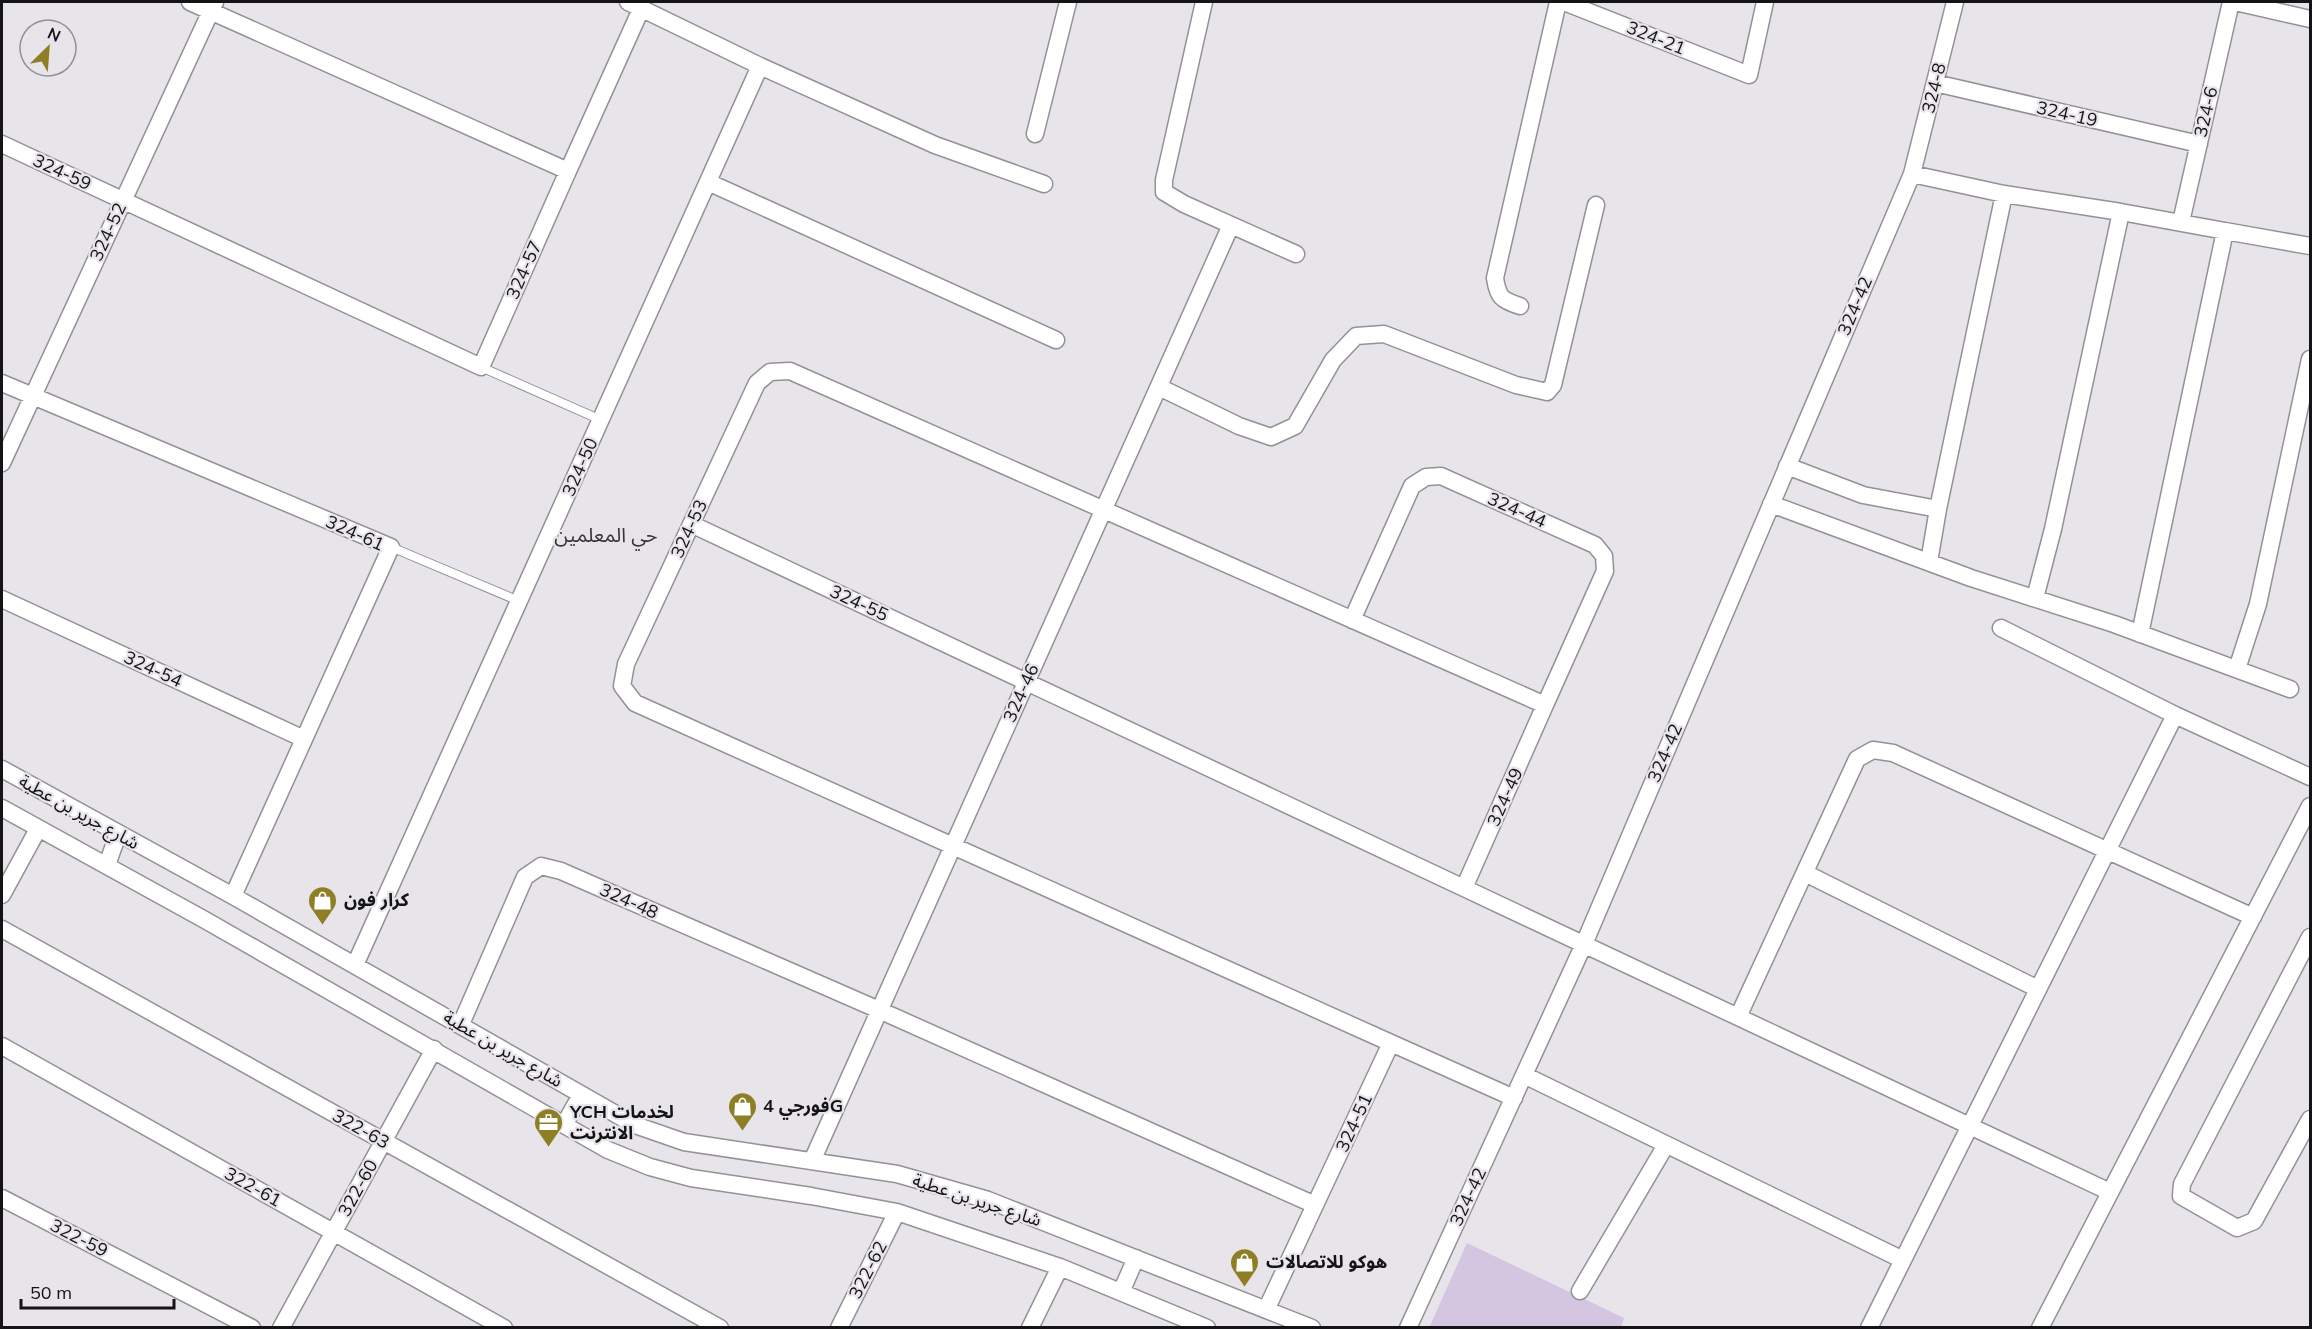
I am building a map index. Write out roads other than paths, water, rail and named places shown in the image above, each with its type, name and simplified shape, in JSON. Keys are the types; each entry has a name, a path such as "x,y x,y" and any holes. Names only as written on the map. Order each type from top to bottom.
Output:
{"street":[{"path":"190,2 213,6 568,171"},
{"path":"1035,134 1068,2"},
{"path":"1204,2 1164,180 1164,192 1184,204 1296,254"},
{"path":"1520,306 1506,301 1497,293 1495,278 1558,2"},
{"name":"324-21","path":"1564,2 1749,75 1765,2"},
{"name":"324-8","path":"1912,174 1955,2"},
{"path":"2233,2 2310,19"},
{"name":"324-6","path":"2181,222 2233,2"},
{"path":"635,4 760,66 935,145 1044,183"},
{"name":"324-57","path":"481,367 568,171 635,4"},
{"name":"324-52","path":"2,463 213,6"},
{"name":"324-50","path":"355,966 760,66"},
{"name":"324-19","path":"1935,83 2199,144"},
{"name":"324-59","path":"2,144 123,200"},
{"path":"1912,174 2004,194 2181,222 2310,246"},
{"name":"324-42","path":"1407,1328 1584,944 1912,174"},
{"path":"708,182 1056,340"},
{"path":"1929,562 2004,194"},
{"path":"123,200 481,367"},
{"path":"1159,387 1239,426 1272,437 1295,426 1333,360 1356,336 1384,334 1516,385 1547,392 1553,385 1596,205"},
{"path":"2035,598 2054,530 2121,212"},
{"name":"324-46","path":"812,1161 1231,225"},
{"path":"2140,634 2225,231"},
{"path":"2237,669 2258,604 2310,359"},
{"name":"324-53","path":"953,846 635,703 622,686 627,664 757,383 770,372 790,371 1104,508"},
{"name":"324-61","path":"2,383 391,547 233,896"},
{"path":"1787,466 1863,495 1938,509"},
{"name":"324-44","path":"1352,620 1412,486 1426,477 1441,476 1595,545 1604,556 1605,571 1545,705"},
{"path":"1771,504 1971,578 2140,634 2290,690"},
{"path":"1104,508 1545,705"},
{"name":"324-55","path":"691,524 1027,682"},
{"name":"324-54","path":"2,599 304,738"},
{"path":"2001,628 2175,715 2310,777"},
{"path":"1027,682 2110,1192"},
{"name":"324-49","path":"1464,888 1545,705"},
{"path":"1869,1328 2175,715"},
{"path":"1738,1017 1857,759 1873,750 1893,753 2253,917"},
{"name":"شارع جرير بن عطية","path":"2,769 461,1024 635,1125 684,1142 897,1174 988,1200 1267,1308 1312,1328"},
{"path":"2040,1328 2310,806"},
{"name":"شارع جرير بن عطية","path":"2,808 434,1049 609,1150 650,1167 691,1178 897,1212 1060,1267 1205,1327"},
{"path":"2,895 38,829"},
{"path":"107,865 118,834"},
{"path":"953,846 1514,1098"},
{"name":"324-48","path":"461,1024 525,877 541,866 561,871 879,1010"},
{"path":"1805,873 2038,989"},
{"name":"322-63","path":"2,929 720,1328"},
{"path":"2310,937 2182,1184 2181,1196 2237,1228 2254,1221 2310,1119"},
{"path":"879,1010 1315,1206"},
{"name":"324-51","path":"1267,1308 1391,1043"},
{"name":"322-61","path":"2,1046 504,1328"},
{"name":"322-60","path":"281,1328 434,1049"},
{"path":"1524,1076 1903,1260"},
{"path":"564,1125 581,1095"},
{"path":"1580,1292 1666,1144"},
{"name":"322-59","path":"2,1198 252,1328"},
{"name":"322-62","path":"839,1328 897,1212"},
{"path":"1121,1292 1136,1258"},
{"path":"1030,1328 1060,1267"}],"lane":[{"path":"481,367 601,420"},
{"path":"391,547 519,601"}],"place":[{"name":"كرار فون","path":"323,926"},
{"name":"فورجي 4G","path":"742,1132"},
{"name":"YCH لخدمات الانترنت","path":"549,1148"},
{"name":"هوكو للاتصالات","path":"1245,1288"}],"district":[{"name":"حي المعلمين","path":"606,535"}]}
